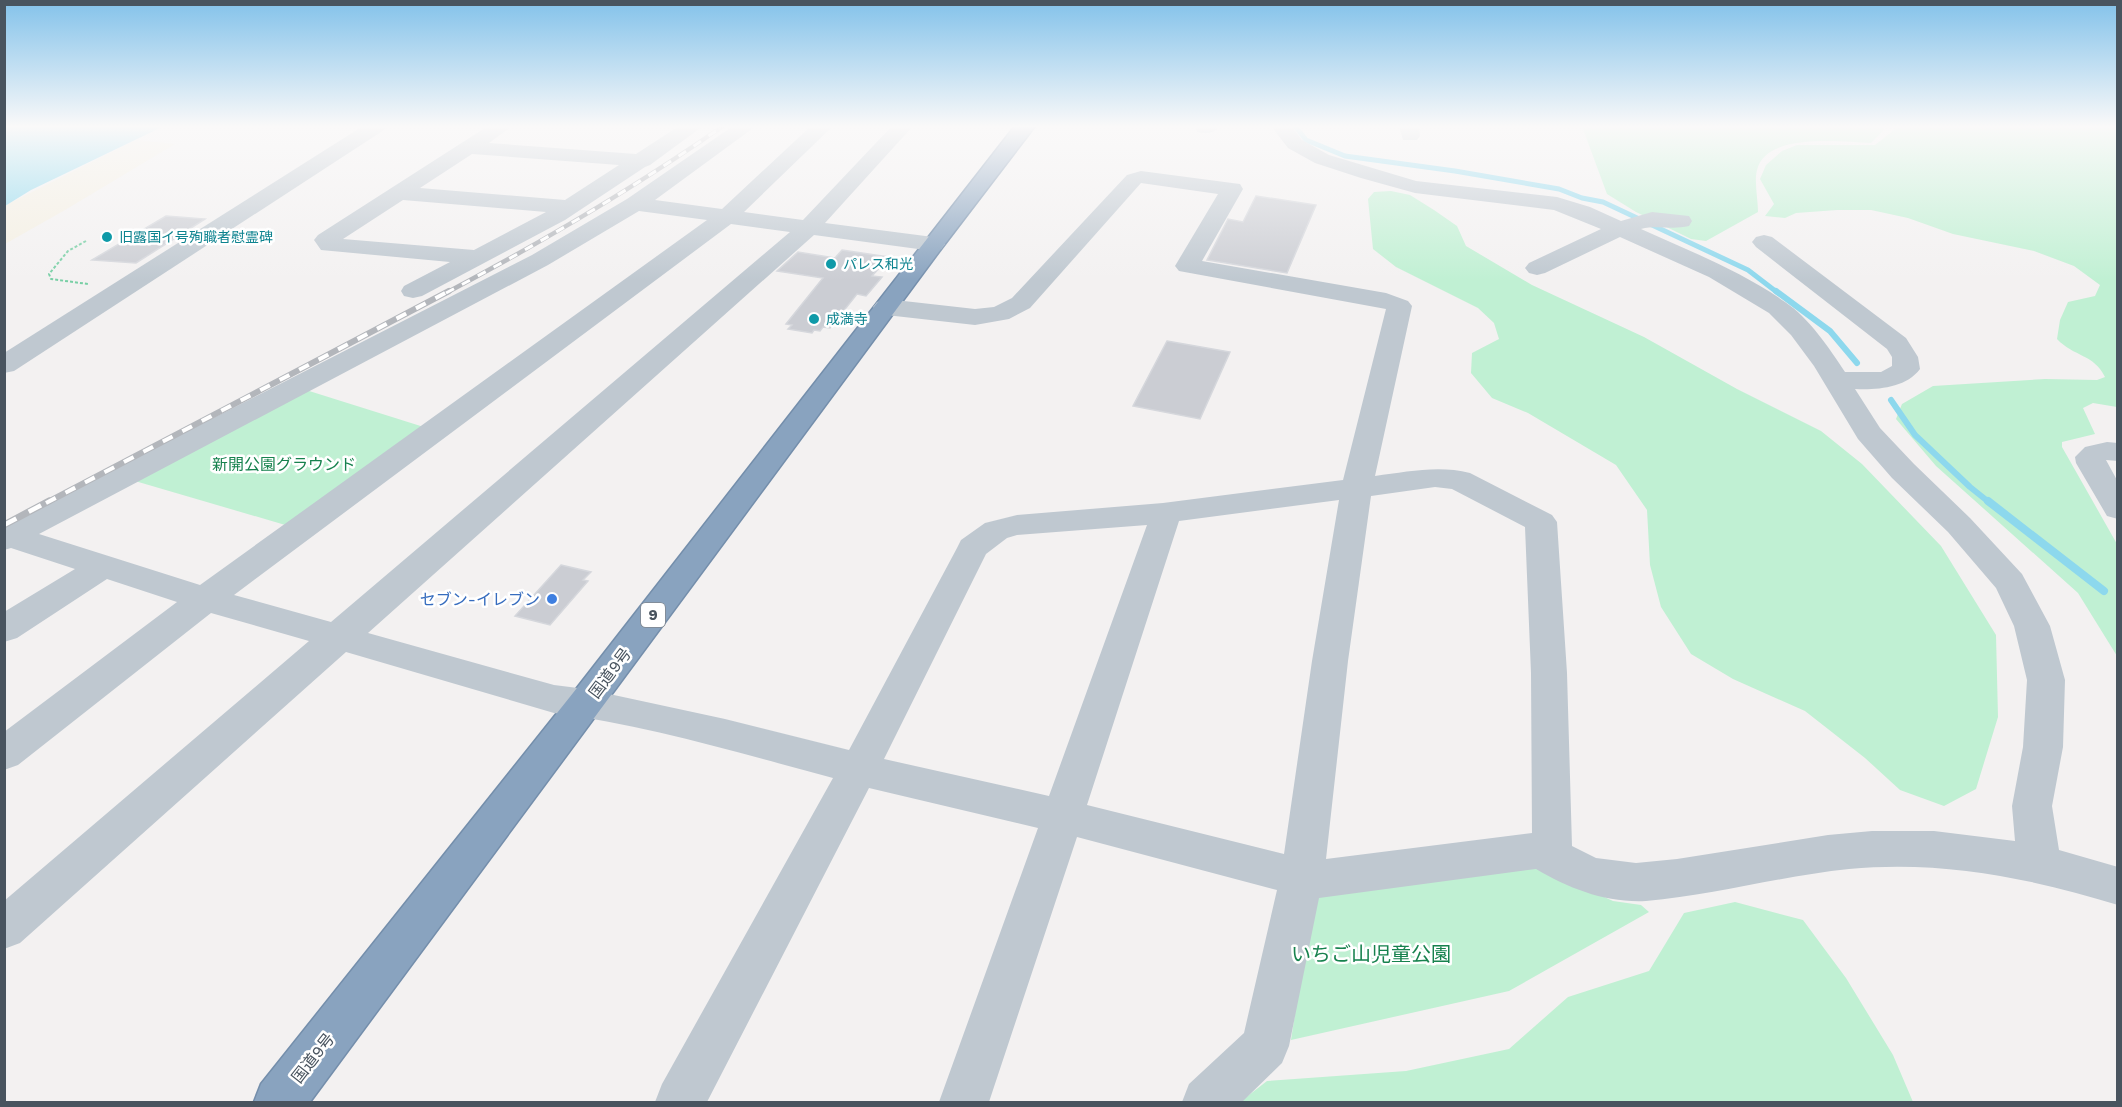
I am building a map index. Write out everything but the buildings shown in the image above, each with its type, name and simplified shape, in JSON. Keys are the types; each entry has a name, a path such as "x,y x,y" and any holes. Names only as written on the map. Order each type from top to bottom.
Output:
{"highway":[{"name":"国道9号","path":"279,1102 586,703 985,178"}],"street":[{"path":"4,364 296,178"},
{"path":"422,178 326,240 329,245 478,257"},
{"path":"413,291 570,207 617,178"},
{"path":"7,538 540,260 635,204 672,178"},
{"path":"4,754 205,599 727,216 768,178"},
{"path":"4,928 341,637 810,226 855,178"},
{"path":"886,307 975,317 1000,314 1021,303 1134,179 1139,178"},
{"path":"1146,178 1232,189 1187,266 1386,300 1399,306 1357,488 1330,661 1302,878 1264,1046 1207,1102"},
{"path":"1381,178 1415,187 1557,204 1635,224 1778,308 1800,330 1868,433 1903,471 1959,525 2010,582 2032,626 2046,680 2043,747 2032,806 2039,863"},
{"path":"398,193 570,207"},
{"path":"635,204 933,244"},
{"path":"1537,268 1635,224 1681,221"},
{"path":"1764,242 1897,344 1905,357 1906,369 1898,376 1886,380 1835,380"},
{"path":"2118,452 2102,451 2090,457 2091,463 2118,508"},
{"path":"7,538 205,599 554,699 586,703 725,734 859,769 1062,816 1302,878 1318,879 1541,850 1550,846 1554,834 1541,522 1459,480 1435,478 1163,513 1017,525 996,530 973,548 859,769 680,1102"},
{"path":"963,1102 1162,526 1163,513"},
{"path":"4,629 102,567"},
{"path":"1541,850 1586,874 1630,883 1834,853 1917,848 1976,853 2039,863 2118,886"}],"path":[{"path":"86,241 68,251 49,274 51,279 89,284"}],"green space":[{"path":"1601,178 1756,178 1758,212 1706,241 1691,239 1636,212 1607,194"},
{"path":"2117,178 2117,407 2093,403 2083,408 2095,434 2062,442 2062,447 2117,544 2117,656 2078,593 1936,466 1896,419 1902,404 1933,386 2045,379 2097,380 2105,377 2095,364 2057,339 2060,320 2068,302 2095,296 2100,285 2074,266 2034,251 1953,234 1908,218 1871,210 1796,213 1785,218 1765,216 1774,204 1760,179"},
{"path":"1391,191 1410,195 1434,210 1457,226 1466,246 1532,285 1644,337 1737,389 1821,431 1862,464 1941,546 1996,635 1998,717 1976,789 1944,806 1900,790 1865,758 1805,711 1733,679 1691,654 1661,607 1650,565 1647,510 1616,465 1528,413 1492,398 1471,373 1472,353 1499,339 1494,323 1478,308 1396,267 1373,249 1368,199 1374,192"},
{"name":"新開公園グラウンド","path":"306,390 427,428 292,527 135,481"},
{"name":"いちご山児童公園","path":"1524,867 1546,870 1613,901 1641,905 1649,912 1509,991 1291,1040 1312,902 1318,894"},
{"path":"1735,902 1803,920 1846,978 1893,1055 1913,1102 1240,1102 1267,1081 1406,1071 1509,1049 1568,997 1649,971 1684,913"}],"sand":[{"path":"61,178 119,178 5,244 4,206"}],"water":[{"path":"5,178 57,178 31,190 5,206"}],"waterway":[{"path":"1493,178 1559,189 1582,198 1603,202 1748,270 1778,293"},
{"path":"1776,291 1830,331 1857,363"},
{"path":"1891,400 1915,435 1990,503"},
{"path":"1988,501 2104,591"}],"railway":[{"path":"446,293 587,214 645,178"},
{"path":"46,503 449,291"},
{"path":"4,525 49,501"}],"place":[{"name":"旧露国イ号殉職者慰霊碑","path":"107,237"},
{"name":"パレス和光","path":"831,264"},
{"name":"成満寺","path":"814,319"},
{"name":"セブン-イレブン","path":"552,599"}]}
